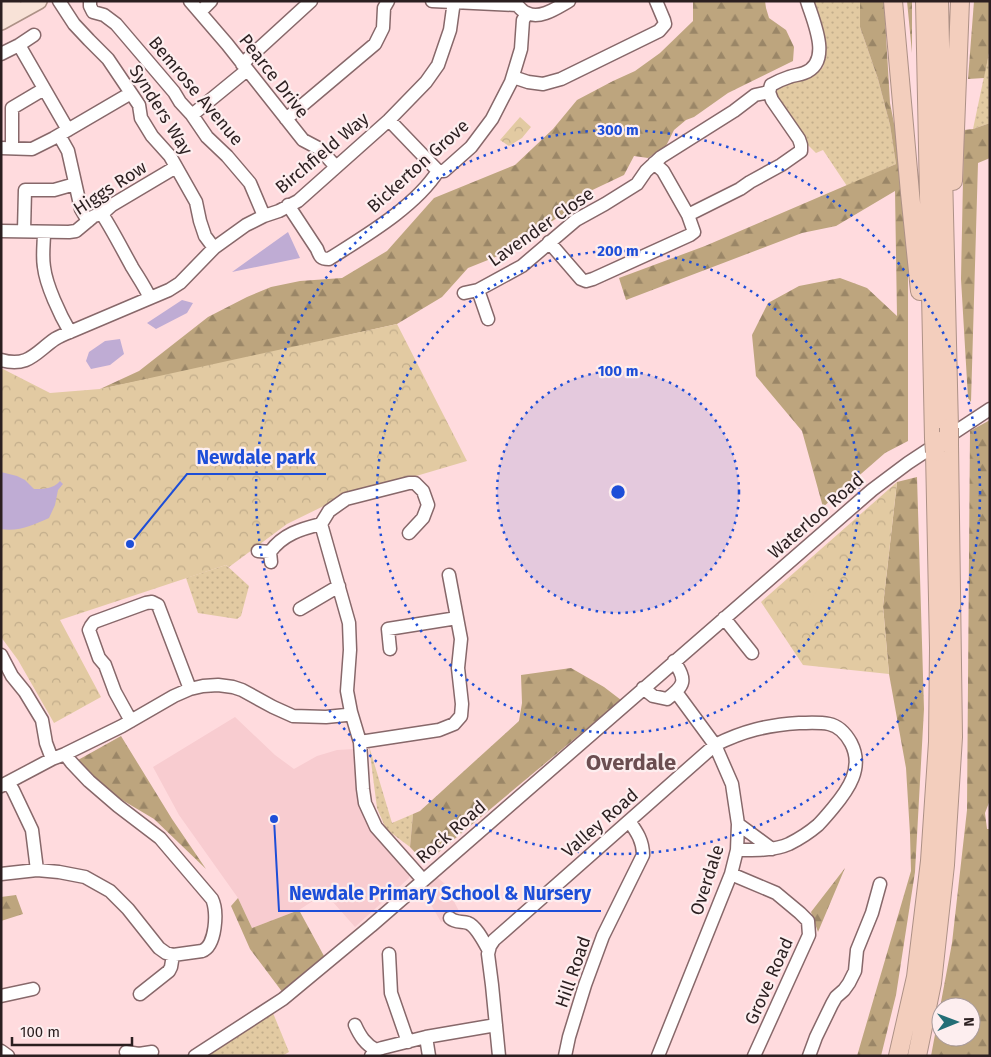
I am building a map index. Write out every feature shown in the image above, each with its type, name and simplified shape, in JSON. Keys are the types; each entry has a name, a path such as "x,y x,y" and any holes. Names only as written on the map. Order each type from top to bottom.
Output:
{"highway":[{"path":"893,1 910,193 940,439"},
{"path":"917,1056 932,983 945,866 953,738 924,1"},
{"path":"939,1 947,345"},
{"path":"898,1056 917,967 930,861 938,742 940,439 947,345 960,1"}],"main road":[{"path":"1,8 13,1"},
{"path":"1,22 39,1"}],"street":[{"name":"Synders Way","path":"59,1 74,24 108,59 139,105 141,118 152,136 170,156 196,202 205,236 214,248"},
{"name":"Bemrose Avenue","path":"90,1 93,12 104,15 116,24 174,92 207,137 228,156 250,182 264,216"},
{"name":"Pearce Drive","path":"190,1 303,140 320,149 336,167"},
{"path":"200,12 211,1"},
{"path":"192,115 244,67 310,1"},
{"path":"286,118 375,44 383,28 384,8 388,1"},
{"path":"432,1 517,6 527,14 534,15 539,15 555,4 569,1"},
{"path":"513,77 543,84 561,79 660,31 665,24 656,1"},
{"name":"Lavender Close","path":"464,293 478,290 522,266 576,220 637,184 646,171 660,158 755,95 769,92 771,85 813,68 819,54 820,42 807,1"},
{"name":"Birchfield Way","path":"1,360 18,363 30,360 55,339 169,290 180,283 214,248 246,225 298,201 389,120 426,82 438,65 450,30 454,2"},
{"name":"Bickerton Grove","path":"288,206 323,259 329,258 397,214 425,188 438,172 444,171 471,147 492,119 513,77 521,49 523,20 527,14"},
{"path":"1,54 34,35"},
{"path":"19,45 44,89 63,132 81,209 88,221"},
{"path":"44,89 12,108 6,148 32,149 131,93"},
{"path":"688,215 807,153 772,100 769,92"},
{"path":"389,120 438,172"},
{"path":"549,242 581,279 586,281 690,235 694,232 688,215 663,171 654,164"},
{"name":"Higgs Row","path":"1,231 76,231 94,216 102,214 112,205 176,167"},
{"path":"24,231 25,190 54,190 75,184"},
{"path":"102,214 150,298"},
{"path":"44,232 43,266 47,281 70,332"},
{"name":"Lavender Close","path":"478,290 488,319"},
{"name":"Waterloo Road","path":"674,661 872,490 990,408"},
{"path":"266,555 274,546 299,529 321,524 329,511 346,499 415,483 423,491 428,505 423,518 409,533"},
{"path":"321,524 349,624 350,650 347,691 360,742 365,803 376,827 423,880"},
{"path":"360,742 439,730 449,727 458,720 462,709 458,674 461,639 449,575"},
{"path":"309,608 338,586"},
{"path":"131,721 115,692 105,665 99,658 90,630 94,622 146,603 152,602 158,605 190,689"},
{"path":"390,649 388,629 458,618"},
{"path":"724,618 752,654"},
{"path":"1,656 7,679 25,692 42,720 46,743 52,759"},
{"path":"643,688 653,696 667,699 676,692 682,685 682,674 674,661"},
{"name":"Rock Road","path":"196,1056 283,999 371,926 674,661"},
{"path":"36,870 32,830 13,790 5,785 52,759 66,754 131,721 174,696 190,689 218,685 242,690 293,716 326,718 346,715 351,712"},
{"name":"Overdale","path":"658,1056 731,874 737,850 738,824 732,784 714,745 676,692"},
{"path":"714,745 733,736 777,724 819,723 831,724 842,730 854,748 857,763 846,793 817,826 789,844 772,849 737,850"},
{"name":"Valley Road","path":"488,948 494,940 714,745"},
{"path":"1,874 36,870 85,877 110,891 128,909 159,948 166,953 173,955 202,951 212,941 215,903 212,899 160,838 89,781 66,754"},
{"name":"Hill Road","path":"565,1056 585,985 603,936 643,855 641,840 629,821"},
{"path":"738,824 772,849"},
{"name":"Grove Road","path":"731,874 776,893 808,921 810,935 754,1056"},
{"path":"809,1056 832,1004 849,983 854,971 856,950 872,913 869,900 880,884"},
{"path":"450,918 454,921 474,926 488,948 500,1056"},
{"path":"389,954 391,993 408,1042"},
{"path":"140,994 169,971 173,955"},
{"path":"1,996 33,988"},
{"path":"355,1025 373,1053 426,1037 496,1025"},
{"path":"426,1037 429,1056"},
{"path":"1,1051 8,1056"}],"shaded area":[{"path":"288,232 300,258 232,272"},
{"path":"182,300 193,303 187,313 156,329 147,323"},
{"path":"120,339 124,354 110,365 91,369 86,361 89,352 105,341"},
{"path":"1,472 25,480 34,489 45,489 60,481 63,484 58,490 55,505 49,518 20,529 1,529"},
{"path":"235,717 275,755 294,769 317,756 337,750 355,749 358,794 409,873 409,878 355,927 325,893 299,910 252,928 238,898 179,815 153,767"},
{"path":"437,877 445,884 460,913 441,922 422,889"}],"green space":[{"path":"693,1 765,1 769,18 786,30 794,47 793,61 728,93 694,117 686,120 674,130 666,146 648,158 634,156 624,175 584,194 565,213 538,230 512,242 503,254 468,268 442,297 397,324 305,347 100,389 139,371 208,317 247,297 271,287 300,281 342,278 387,251 434,198 515,165 553,129 577,100 635,71 660,53 693,21"},
{"path":"813,1 860,1 860,27 878,79 890,125 896,164 847,186 823,150 816,153 807,144 773,90 816,74 823,67 826,55 824,36"},
{"path":"860,1 884,1 890,103 902,164 908,248 908,441 885,453 823,507 802,431 756,376 752,335 768,303 799,286 840,278 867,288 897,316 895,191 836,226 802,233 626,300 619,278 705,246 896,164 890,125 878,79 860,27"},
{"path":"907,1 912,1 912,53"},
{"path":"974,1 990,1 990,48 984,78 968,79"},
{"path":"990,48 990,123 973,129"},
{"path":"520,117 531,127 522,138 509,146 500,140"},
{"path":"990,123 990,158 978,163 971,402 968,398 961,279 964,130"},
{"path":"397,324 467,461 338,499 287,524 229,567 226,565 60,620 101,697 54,723 18,660 1,637 1,368 50,393 100,389"},
{"path":"990,420 990,800 985,813 987,829 990,829 990,1056 931,1056 933,1047 981,1047 981,997 942,997 952,943 967,810 970,431"},
{"path":"917,477 924,709 915,872 896,995 881,1056 857,1056 911,871 906,768 889,674 883,606 897,482"},
{"path":"897,482 883,606 889,674 803,665 761,602"},
{"path":"226,565 249,586 241,616 237,619 198,613 186,578"},
{"path":"818,587 832,593 821,617 807,611"},
{"path":"571,668 604,687 621,700 433,857 424,862 410,847 413,814 420,811 519,721 522,703 521,675"},
{"path":"121,736 172,819 206,869 154,819 112,794 78,760"},
{"path":"369,746 392,823 413,814 410,847 386,829 377,808"},
{"path":"845,868 818,932 811,912"},
{"path":"16,895 23,914 1,921 1,897"},
{"path":"238,898 252,928 299,910 324,956 283,993 250,949 231,906"},
{"path":"273,1013 289,1052 282,1056 203,1056"}],"place":[{"name":"Newdale park","path":"130,544"},
{"name":"Newdale Primary School & Nursery","path":"274,819"}],"district":[{"name":"Overdale","path":"631,762"}]}
